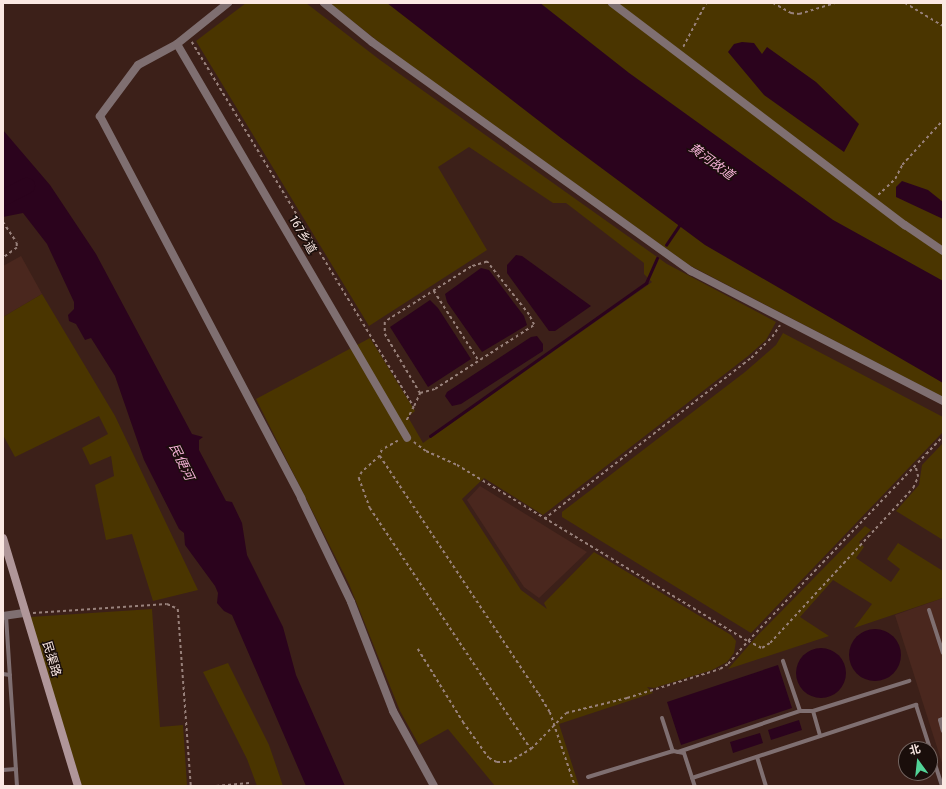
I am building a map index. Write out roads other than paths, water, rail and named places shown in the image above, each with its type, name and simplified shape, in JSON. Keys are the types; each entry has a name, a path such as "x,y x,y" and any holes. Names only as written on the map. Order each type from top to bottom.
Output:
{"street":[{"path":"228,3 177,44 138,65 100,116 301,498 351,602 393,710 434,786"},
{"path":"324,3 378,46 691,272 943,401"},
{"path":"612,3 872,200 943,251"},
{"name":"167乡道","path":"177,44 407,438"},
{"name":"民渠路","path":"3,538 24,613 78,786"},
{"path":"5,616 24,613"}],"lane":[{"path":"930,610 943,653"},
{"path":"5,616 17,786"},
{"path":"783,661 800,711"},
{"path":"3,674 10,674"},
{"path":"678,752 800,711 813,711 909,681"},
{"path":"692,778 916,705 942,786"},
{"path":"813,711 820,736"},
{"path":"662,718 672,750"},
{"path":"943,719 940,720 943,731"},
{"path":"588,778 672,750 684,753 695,786"},
{"path":"757,757 766,786"},
{"path":"3,770 16,769"}],"water":[{"name":"黄河故道","path":"387,3 540,3 629,73 833,220 943,281 943,383 705,245 561,138"},
{"path":"742,42 754,43 762,54 767,47 816,82 859,124 844,152 764,95 728,52 734,44"},
{"name":"民便河","path":"3,130 50,185 96,254 192,434 203,437 199,440 199,450 226,501 232,502 242,523 247,555 283,627 296,675 345,786 306,786 232,615 224,611 217,603 218,593 215,586 185,545 184,533 179,529 144,460 115,376 91,338 85,340 76,324 69,321 68,315 74,309 74,302 47,244 23,213 3,217 3,203 12,200 3,191"},
{"path":"902,181 928,190 943,202 943,219 896,197 896,187"},
{"path":"516,255 522,256 591,306 555,331 549,331 507,273 507,265"},
{"path":"481,268 489,270 524,316 527,325 482,352 447,302 445,294"},
{"path":"430,300 438,308 471,359 428,387 390,327"},
{"path":"537,336 543,344 543,351 461,404 452,406 445,396 447,392 531,337"},
{"path":"875,629 885,631 893,637 899,645 901,655 899,665 893,673 885,679 875,681 865,679 857,673 851,665 849,655 851,645 857,637 865,631"},
{"path":"821,648 835,652 842,659 846,673 842,687 835,694 821,698 807,694 800,687 796,673 800,659 807,652"},
{"path":"778,665 792,708 681,745 667,702"},
{"path":"799,720 802,730 771,740 768,730"},
{"path":"760,733 763,743 733,753 730,742"}],"waterway":[{"path":"3,198 27,186"},
{"path":"666,245 681,223"},
{"path":"430,436 646,283 657,258"}]}
